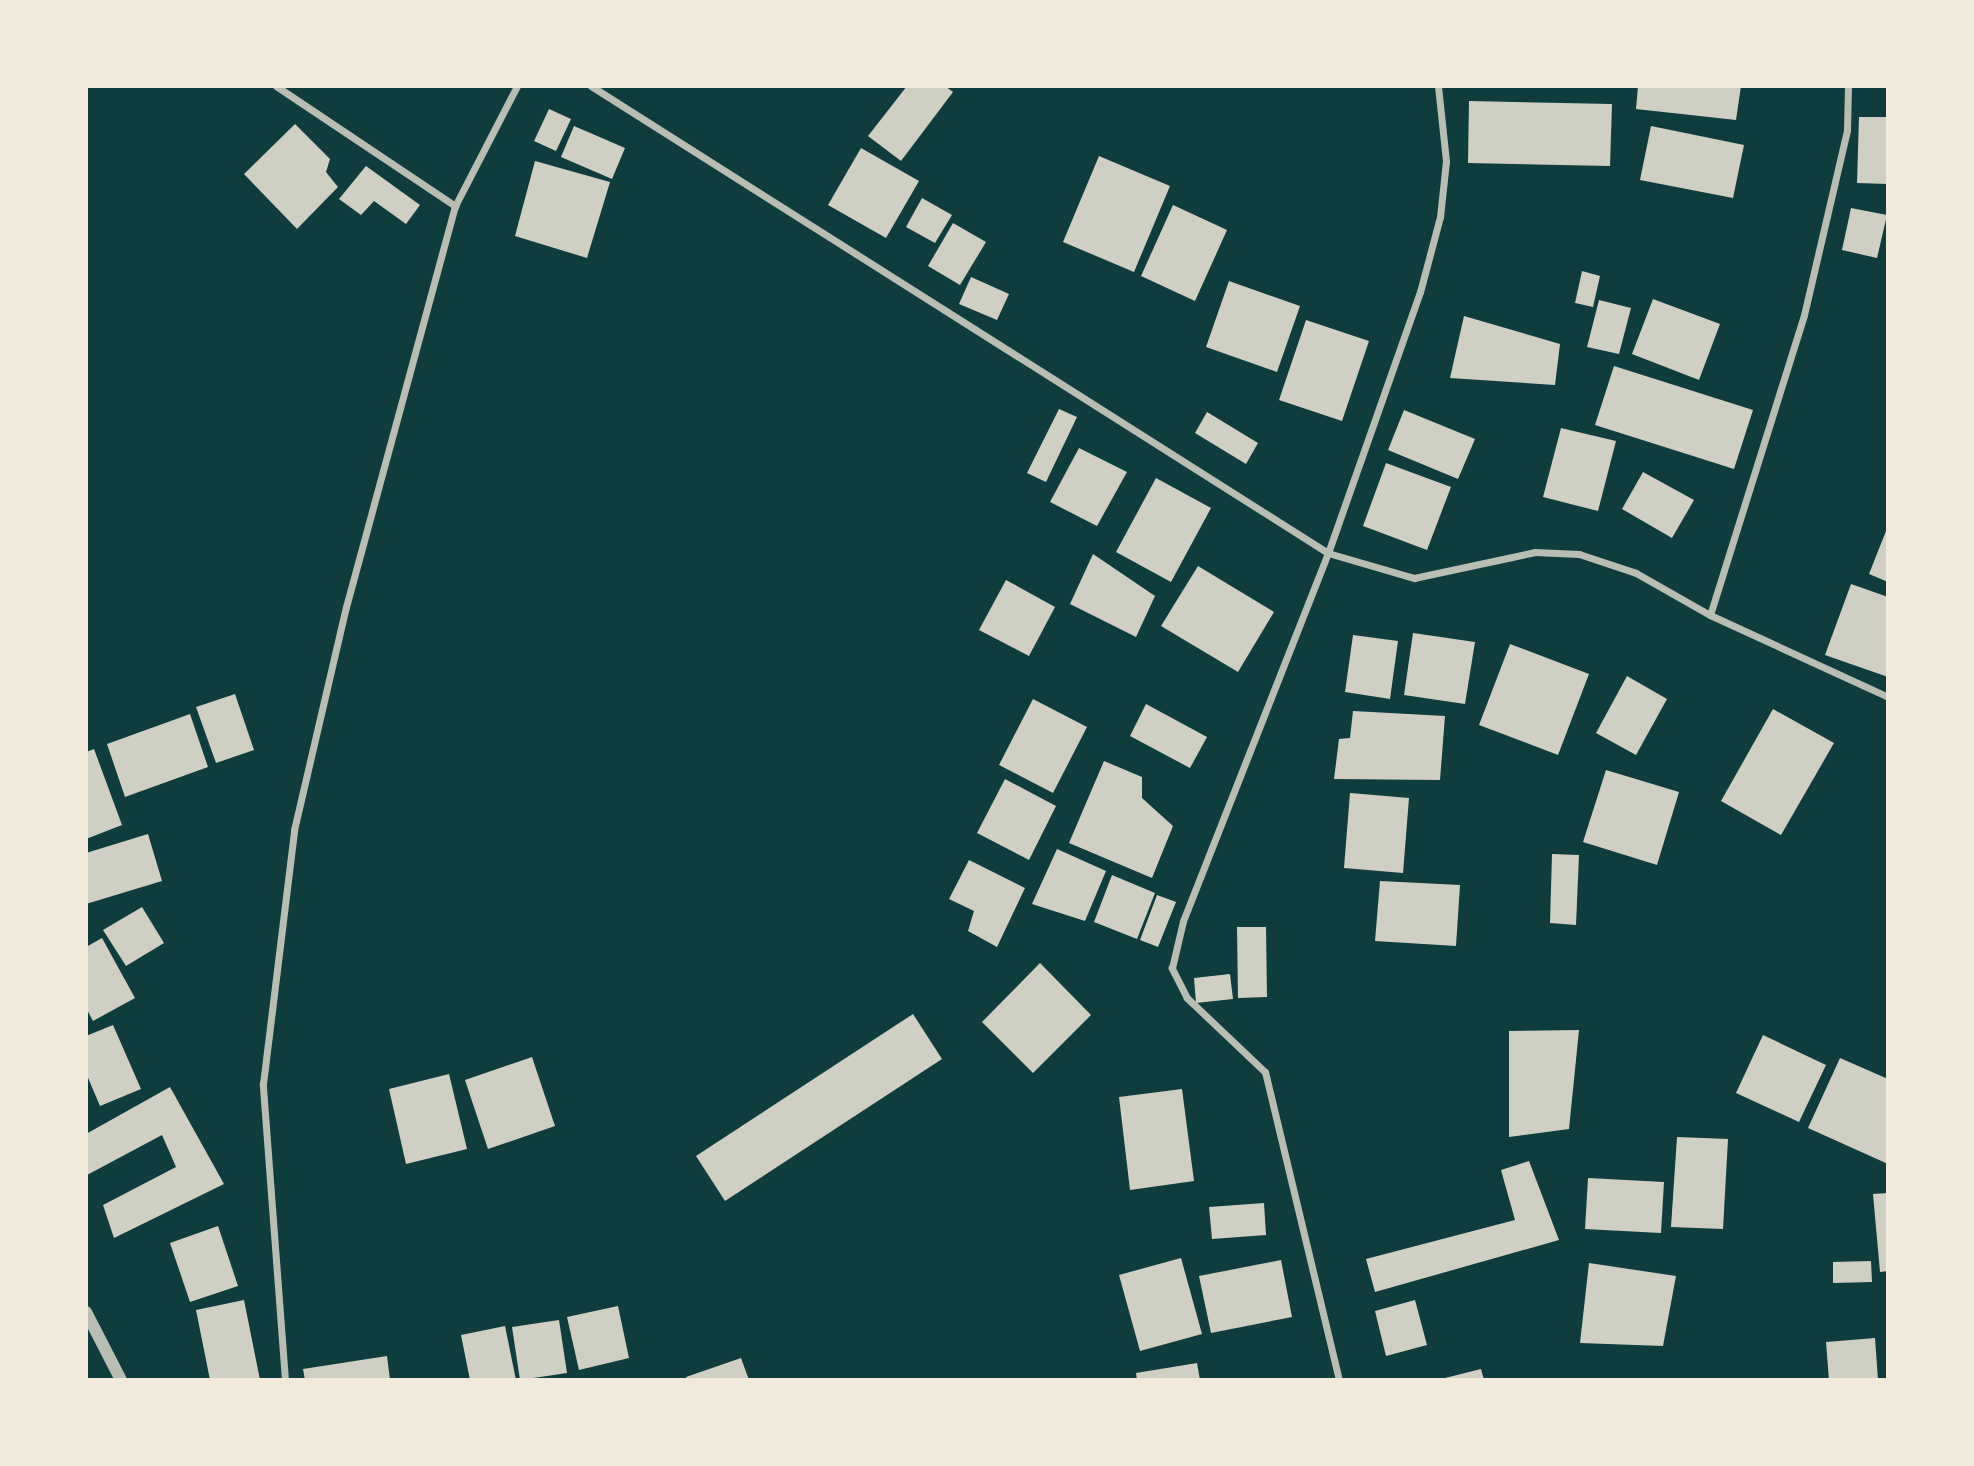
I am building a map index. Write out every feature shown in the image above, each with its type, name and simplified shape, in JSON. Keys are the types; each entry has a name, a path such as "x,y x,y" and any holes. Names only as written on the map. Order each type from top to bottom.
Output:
{"street":[{"path":"276,86 455,206"},
{"path":"285,1380 262,1084 294,830 346,607 455,206 517,86"},
{"path":"591,86 1328,553 1414,578 1535,552 1579,554 1636,573 1710,615 1888,697"},
{"path":"1339,1380 1265,1072 1188,998 1172,968 1183,921 1328,553 1440,218 1446,161 1438,86"},
{"path":"1710,615 1804,316 1847,130 1848,86"},
{"path":"86,1311 121,1380"}],"building":[{"path":"907,86 945,86 953,92 901,161 868,136"},
{"path":"1638,86 1741,86 1736,120 1636,109"},
{"path":"1469,101 1612,104 1610,166 1468,163"},
{"path":"549,109 571,119 556,151 534,141"},
{"path":"1859,117 1888,117 1888,184 1857,183"},
{"path":"295,124 330,159 326,172 338,187 297,229 244,174"},
{"path":"574,126 625,148 612,179 561,157"},
{"path":"1651,126 1744,145 1733,198 1640,180"},
{"path":"861,148 919,181 886,238 828,205"},
{"path":"1099,156 1170,186 1134,272 1063,242"},
{"path":"535,161 610,182 587,258 515,236"},
{"path":"366,166 420,205 406,224 374,201 361,215 339,199"},
{"path":"922,198 952,215 935,243 906,227"},
{"path":"1173,205 1227,230 1195,301 1141,276"},
{"path":"1851,208 1887,215 1877,258 1842,250"},
{"path":"953,223 986,242 960,285 928,266"},
{"path":"1582,271 1600,276 1593,307 1575,303"},
{"path":"971,277 1009,294 997,320 959,304"},
{"path":"1229,281 1300,306 1277,372 1206,347"},
{"path":"1653,299 1720,324 1699,380 1632,354"},
{"path":"1599,300 1631,308 1619,354 1587,347"},
{"path":"1464,316 1560,344 1555,385 1450,378"},
{"path":"1306,320 1369,341 1342,421 1279,400"},
{"path":"1614,366 1753,410 1734,469 1595,425"},
{"path":"1059,409 1077,417 1046,482 1027,473"},
{"path":"1404,410 1475,439 1458,479 1388,450"},
{"path":"1207,412 1258,443 1246,464 1195,433"},
{"path":"1561,428 1616,441 1598,511 1543,497"},
{"path":"1079,448 1127,472 1097,526 1050,502"},
{"path":"1386,463 1451,487 1427,550 1363,526"},
{"path":"1643,472 1694,500 1672,538 1622,509"},
{"path":"1156,478 1211,508 1171,582 1116,552"},
{"path":"1888,526 1888,582 1869,574"},
{"path":"1093,554 1155,596 1136,637 1070,604"},
{"path":"1198,566 1274,612 1238,672 1161,626"},
{"path":"1006,580 1055,607 1029,656 979,630"},
{"path":"1851,584 1888,597 1888,677 1825,655"},
{"path":"1413,633 1475,642 1465,704 1404,695"},
{"path":"1353,635 1398,641 1390,699 1345,692"},
{"path":"1510,644 1589,674 1558,755 1479,725"},
{"path":"1627,676 1667,699 1636,755 1596,733"},
{"path":"235,694 254,750 216,763 196,707"},
{"path":"1033,699 1087,727 1053,793 999,765"},
{"path":"1146,704 1207,737 1190,768 1130,736"},
{"path":"1773,709 1834,743 1781,835 1721,801"},
{"path":"1353,711 1445,716 1440,780 1334,779 1339,739 1350,738"},
{"path":"190,714 208,767 125,797 107,744"},
{"path":"94,749 122,825 86,839 86,752"},
{"path":"1104,761 1142,777 1142,798 1173,826 1152,878 1069,843"},
{"path":"1606,770 1679,792 1657,865 1583,842"},
{"path":"1005,779 1056,806 1029,860 977,833"},
{"path":"1350,793 1409,798 1403,873 1344,868"},
{"path":"148,834 162,881 86,904 86,853"},
{"path":"1057,849 1106,871 1085,921 1032,904"},
{"path":"1552,854 1579,855 1576,925 1550,923"},
{"path":"969,860 1025,888 997,947 968,931 974,911 949,899"},
{"path":"1112,875 1155,893 1137,939 1094,922"},
{"path":"1380,881 1460,885 1456,946 1375,941"},
{"path":"1157,895 1176,902 1158,947 1140,940"},
{"path":"142,907 164,943 126,966 103,930"},
{"path":"1237,927 1266,927 1267,997 1238,998"},
{"path":"102,938 135,998 93,1021 86,1008 86,947"},
{"path":"1040,963 1091,1015 1033,1073 982,1022"},
{"path":"1230,974 1233,999 1196,1003 1194,978"},
{"path":"913,1014 942,1059 725,1201 696,1156"},
{"path":"113,1025 141,1089 100,1106 86,1073 86,1036"},
{"path":"1579,1030 1569,1129 1509,1137 1509,1031"},
{"path":"1763,1035 1826,1065 1799,1122 1736,1093"},
{"path":"532,1057 555,1126 488,1149 465,1080"},
{"path":"1840,1058 1888,1079 1888,1164 1808,1128"},
{"path":"449,1074 467,1149 406,1164 389,1089"},
{"path":"170,1087 224,1184 114,1238 103,1205 176,1167 162,1135 87,1175 86,1134"},
{"path":"1182,1089 1194,1181 1130,1190 1119,1097"},
{"path":"1677,1137 1728,1139 1723,1229 1671,1227"},
{"path":"1529,1161 1559,1240 1375,1292 1366,1259 1515,1220 1501,1170"},
{"path":"1588,1178 1664,1182 1661,1233 1585,1229"},
{"path":"1888,1193 1888,1271 1880,1272 1873,1194"},
{"path":"1264,1203 1266,1235 1212,1239 1209,1207"},
{"path":"218,1226 238,1286 190,1302 170,1243"},
{"path":"1181,1258 1202,1334 1140,1351 1119,1275"},
{"path":"1281,1260 1292,1317 1211,1333 1199,1276"},
{"path":"1871,1261 1872,1282 1833,1283 1833,1262"},
{"path":"1589,1263 1676,1276 1663,1346 1580,1343"},
{"path":"244,1300 260,1380 210,1380 196,1310"},
{"path":"1415,1300 1427,1345 1386,1356 1375,1311"},
{"path":"618,1306 629,1358 579,1370 567,1317"},
{"path":"559,1320 567,1373 520,1380 512,1327"},
{"path":"505,1326 516,1380 470,1380 461,1335"},
{"path":"1875,1338 1878,1380 1829,1380 1826,1342"},
{"path":"387,1356 390,1380 305,1380 303,1369"},
{"path":"741,1358 749,1380 687,1380 686,1377"},
{"path":"1197,1363 1200,1380 1137,1380 1136,1373"},
{"path":"1481,1369 1484,1380 1441,1379"}]}
